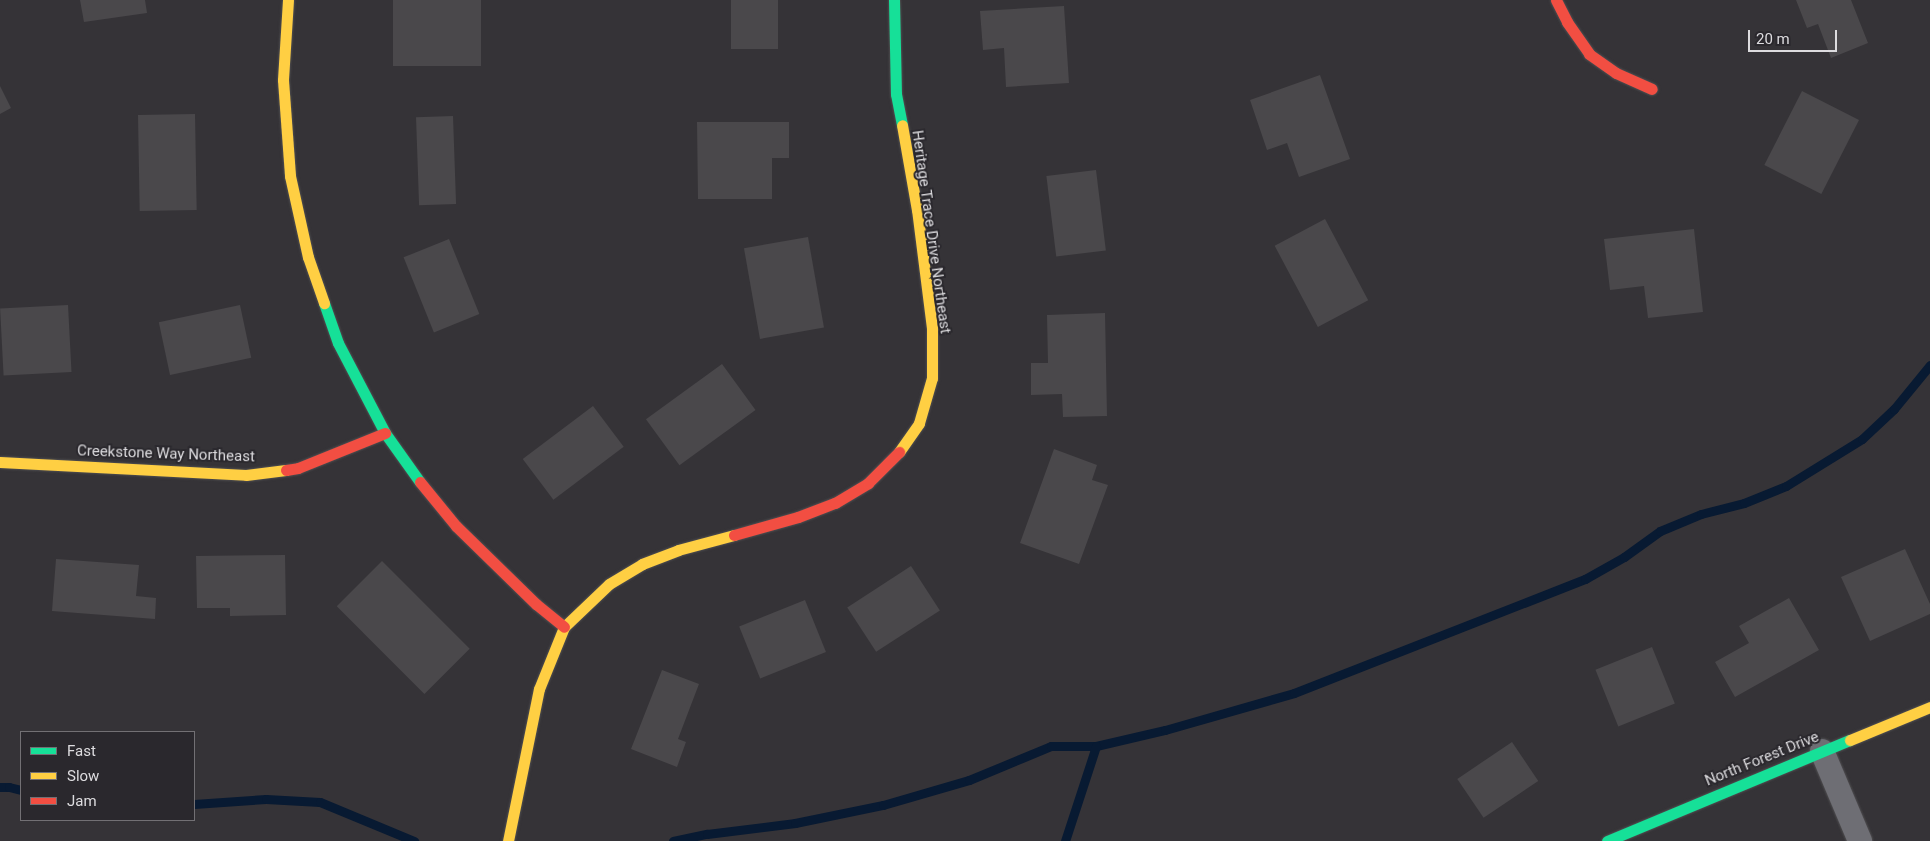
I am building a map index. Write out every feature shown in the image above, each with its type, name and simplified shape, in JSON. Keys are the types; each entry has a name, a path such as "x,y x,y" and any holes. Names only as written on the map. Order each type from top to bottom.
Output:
{"street":[{"path":"288,0 284,45 284,116 290,176 308,257 325,310 355,378 385,432 418,479 456,526 536,604 564,627"},
{"name":"Heritage Trace Drive Northeast","path":"508,841 539,689 564,627 609,584 642,564 678,550 798,516 835,503 868,483 898,454 919,422 932,378 932,328 916,210 896,94 894,0"},
{"path":"1556,0 1589,54 1616,73 1652,88"},
{"name":"Creekstone Way Northeast","path":"0,462 246,475 298,468 385,432"},
{"name":"North Forest Drive","path":"1607,841 1651,821 1930,707"},
{"path":"1822,751 1860,841"}],"building":[{"path":"80,0 145,0 147,13 84,22"},
{"path":"393,0 481,0 481,66 393,66"},
{"path":"731,0 778,0 778,49 731,49"},
{"path":"1796,0 1851,0 1868,43 1831,58 1818,24 1807,28"},
{"path":"1064,6 1069,83 1006,87 1004,48 983,50 980,11"},
{"path":"1320,75 1350,159 1299,177 1287,143 1267,150 1250,100"},
{"path":"0,86 11,108 0,114"},
{"path":"1802,91 1859,120 1821,194 1764,165"},
{"path":"195,114 197,210 140,211 138,115"},
{"path":"453,116 456,204 419,205 416,117"},
{"path":"697,122 789,122 789,158 772,158 772,199 698,199"},
{"path":"1096,170 1106,250 1056,256 1046,176"},
{"path":"1325,219 1368,300 1318,327 1275,246"},
{"path":"1694,229 1703,312 1648,318 1644,286 1610,290 1604,239"},
{"path":"808,237 824,328 760,339 744,248"},
{"path":"449,239 479,314 434,332 404,257"},
{"path":"68,305 72,372 4,375 0,309"},
{"path":"240,305 251,358 170,375 159,322"},
{"path":"1105,313 1107,416 1063,417 1062,394 1031,395 1031,363 1048,363 1047,315"},
{"path":"722,364 756,410 679,465 646,419"},
{"path":"593,406 624,447 553,500 523,459"},
{"path":"1054,449 1097,465 1092,480 1108,485 1079,564 1020,543"},
{"path":"1905,549 1930,604 1930,614 1870,641 1841,577"},
{"path":"285,555 286,615 230,616 230,608 197,608 196,556"},
{"path":"56,559 139,565 136,596 156,598 155,619 52,611"},
{"path":"382,561 470,649 424,694 337,606"},
{"path":"911,566 940,610 876,652 847,607"},
{"path":"1789,598 1819,650 1735,697 1715,662 1749,643 1739,626"},
{"path":"805,600 826,652 760,679 739,627"},
{"path":"1652,647 1675,704 1618,726 1595,670"},
{"path":"662,670 699,684 678,739 686,742 677,767 631,749"},
{"path":"1512,742 1538,781 1484,818 1457,779"}],"waterway":[{"path":"673,841 707,834 795,823 883,805 969,780 1051,746 1096,746 1165,730 1294,693 1585,579 1624,557 1660,531 1701,514 1744,503 1786,486 1862,439 1894,409 1930,365"},
{"path":"1065,841 1096,746"},
{"path":"0,787 20,790"},
{"path":"195,804 266,799 320,802 414,841"}],"traffic: fast":[{"path":"894,0 896,94 902,125"},
{"path":"324,303 338,343 385,433 420,482"},
{"path":"1607,841 1850,740"}],"traffic: slow":[{"path":"288,0 283,80 290,176 308,257 324,303"},
{"path":"899,452 919,423 932,378 932,328 917,210 902,125"},
{"path":"0,462 246,475 286,470"},
{"path":"508,841 539,689 564,627 609,584 642,564 678,550 734,535"},
{"path":"1850,740 1930,707"}],"traffic: jam":[{"path":"1556,0 1567,22 1589,54 1616,73 1652,89"},
{"path":"286,470 298,468 385,433"},
{"path":"734,535 798,517 835,503 868,483 899,452"},
{"path":"420,482 456,526 536,604 564,627"}]}
